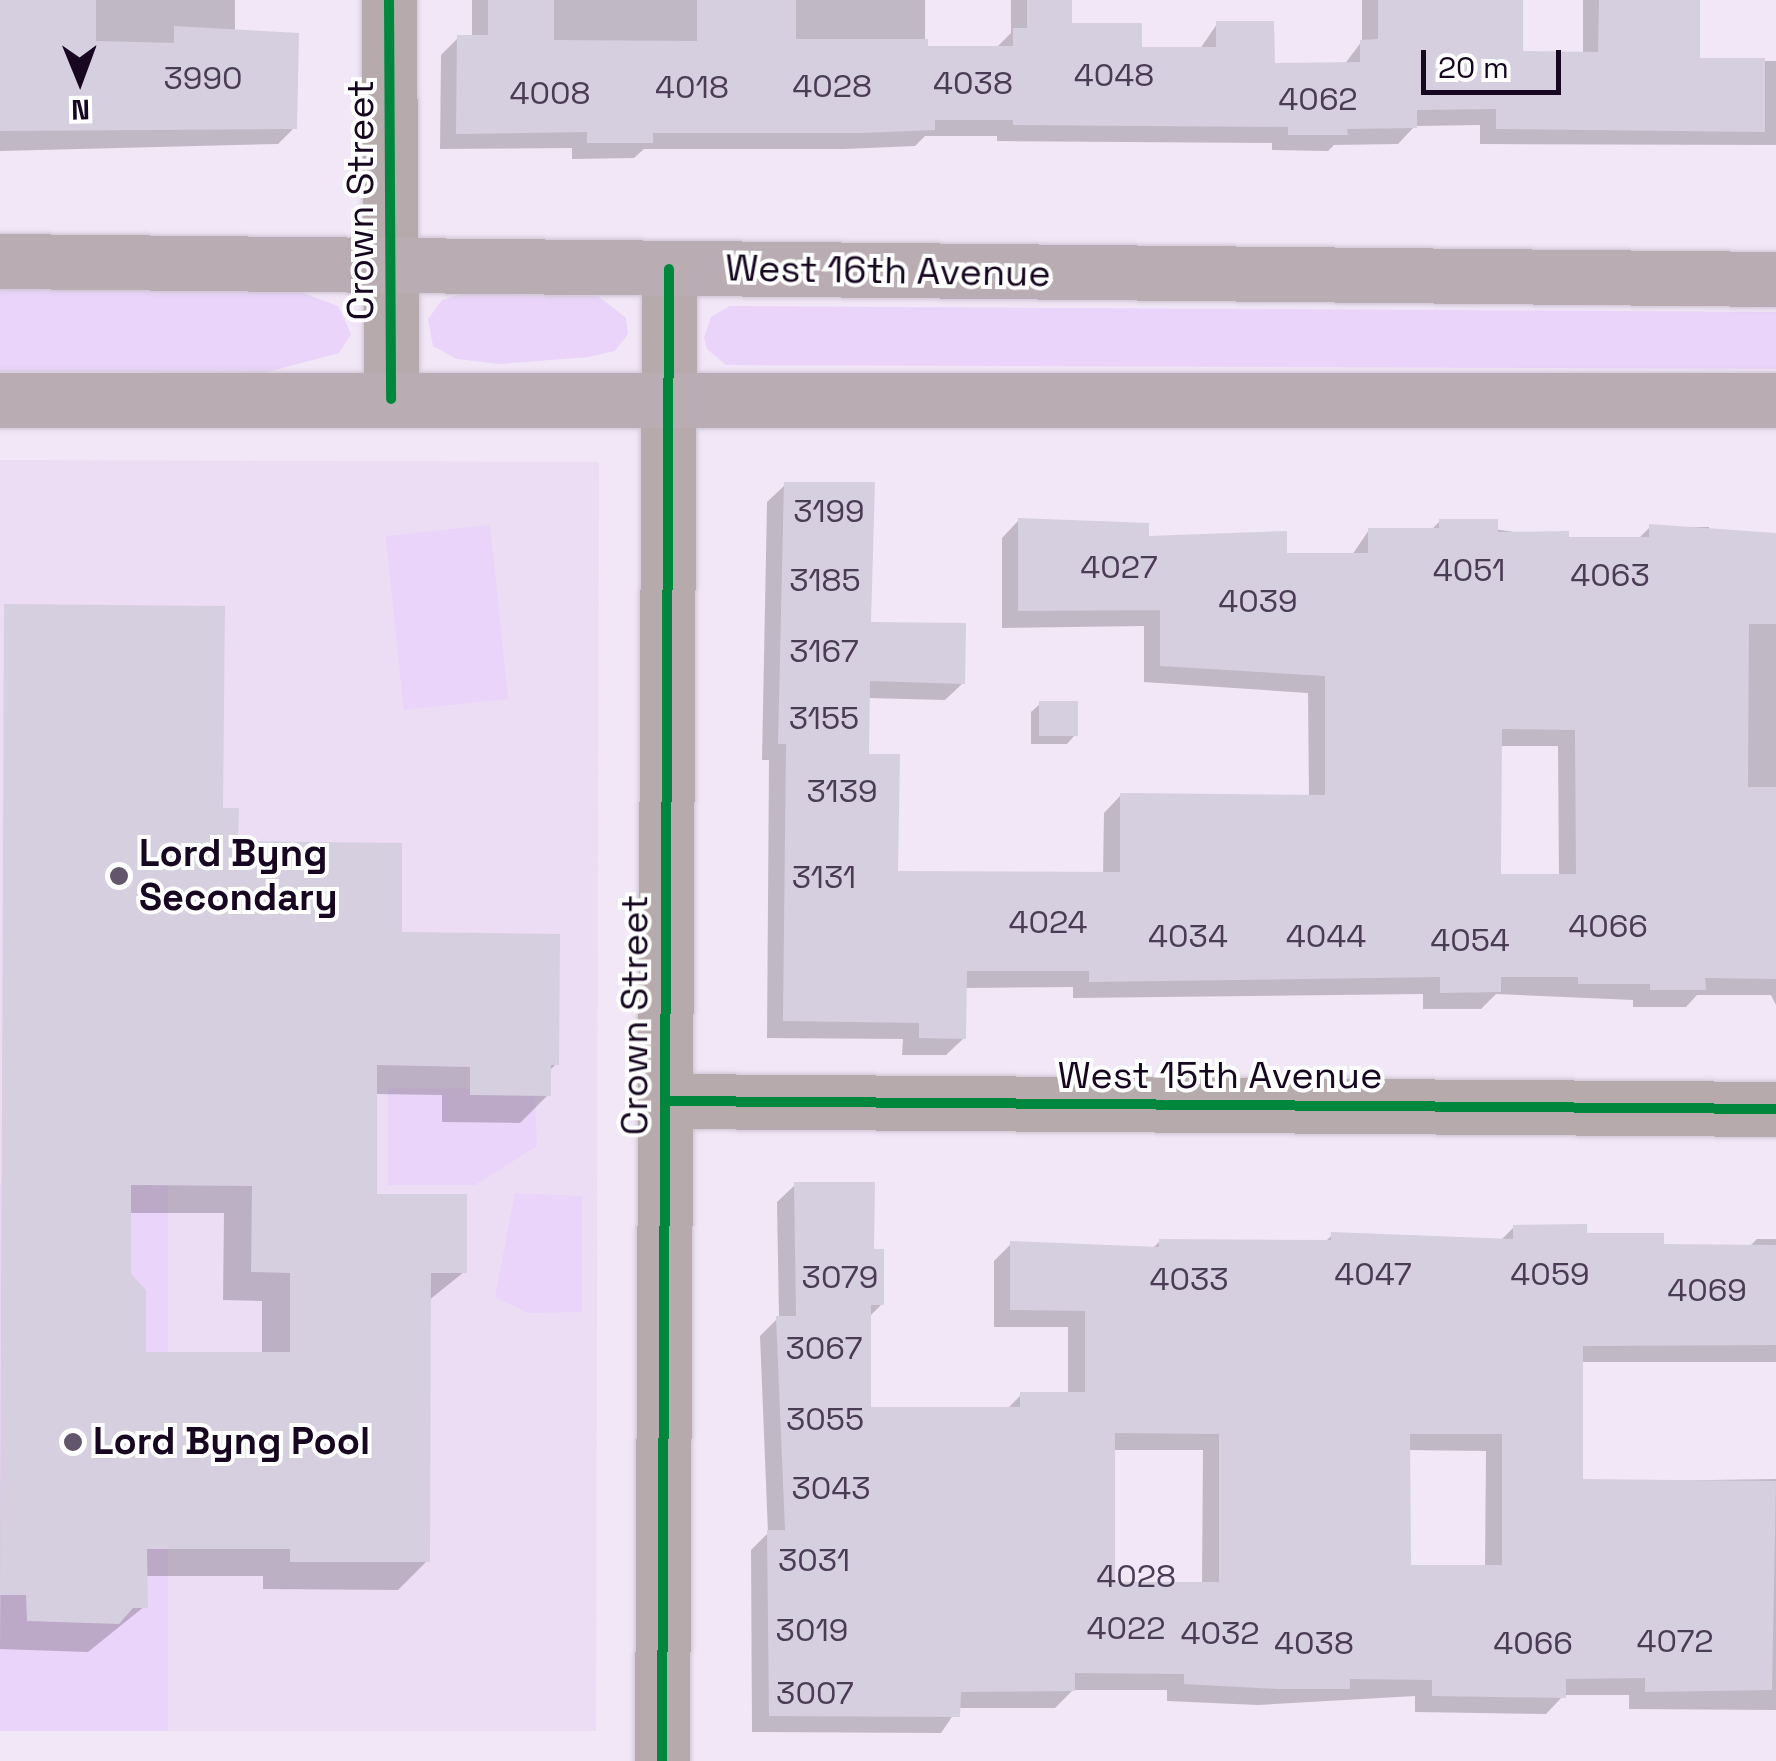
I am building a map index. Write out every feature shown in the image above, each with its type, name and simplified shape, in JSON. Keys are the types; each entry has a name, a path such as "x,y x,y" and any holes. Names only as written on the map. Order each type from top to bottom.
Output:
{"main road":[{"name":"West 16th Avenue","path":"0,260 1776,279"},
{"path":"0,400 1776,400"}],"street":[{"name":"Crown Street","path":"389,0 392,399"},
{"name":"Crown Street","path":"662,1761 669,269"},
{"name":"West 15th Avenue","path":"664,1102 1776,1109"}],"shaded area":[{"path":"0,285 285,286 338,306 351,334 339,353 264,373 0,372"},
{"path":"464,293 598,296 626,318 628,334 615,351 589,357 500,364 457,359 433,346 428,319 442,300"},
{"path":"730,306 1776,312 1776,369 726,365 707,349 704,337 711,317"},
{"name":"Lord Byng Secondary","path":"0,460 599,462 596,1731 167,1731 168,1184 0,1183"},
{"path":"490,525 508,699 404,710 386,536"},
{"path":"388,1088 535,1089 537,1146 475,1185 388,1185"},
{"name":"Lord Byng Pool","path":"0,1183 168,1183 168,1731 0,1731"},
{"path":"515,1193 582,1196 582,1312 528,1313 495,1297"}],"building":[{"path":"0,0 96,0 96,41 174,43 174,26 299,33 297,129 0,131"},
{"path":"488,0 554,0 554,40 697,41 697,0 796,0 796,39 928,39 928,46 1013,46 1013,28 1027,28 1027,0 1072,0 1072,23 1142,23 1142,47 1216,47 1216,21 1274,21 1275,63 1360,62 1360,40 1378,39 1378,0 1523,0 1523,51 1598,52 1599,0 1700,0 1700,58 1765,58 1765,132 1496,129 1496,109 1417,110 1417,128 1347,129 1348,135 1288,135 1288,127 1013,125 1013,120 935,120 935,130 862,133 653,133 653,143 587,143 587,132 456,134 457,35 488,35"},
{"path":"784,482 875,482 871,622 966,623 965,684 870,681 869,754 900,754 898,871 1120,872 1120,793 1325,795 1325,676 1160,666 1160,610 1018,611 1018,518 1149,523 1149,536 1287,531 1287,553 1368,553 1368,528 1439,528 1439,519 1498,519 1498,532 1569,531 1569,537 1649,537 1649,524 1776,533 1776,624 1749,624 1748,787 1776,787 1776,979 1705,978 1706,990 1650,990 1650,984 1578,984 1578,977 1501,977 1501,992 1440,993 1440,977 1089,982 1089,971 967,971 966,1039 919,1038 919,1023 783,1021 786,744 778,744","holes":["1502,729 1575,730 1576,874 1501,874"]},
{"path":"4,604 225,606 223,808 239,808 238,841 402,843 402,932 560,934 559,1065 551,1065 551,1096 470,1095 470,1067 377,1065 377,1194 467,1194 467,1273 431,1273 430,1562 290,1562 290,1549 147,1549 148,1608 133,1608 119,1624 27,1621 26,1595 0,1595","holes":["131,1185 252,1186 251,1272 290,1273 290,1352 146,1352 146,1290 131,1274"]},
{"path":"1039,701 1078,701 1078,736 1039,736"},
{"path":"794,1182 875,1182 874,1249 884,1249 884,1305 871,1305 871,1407 1020,1407 1020,1392 1085,1392 1085,1311 1010,1310 1010,1241 1159,1247 1159,1239 1331,1240 1331,1232 1513,1239 1513,1225 1587,1224 1587,1233 1664,1233 1664,1244 1776,1245 1776,1345 1583,1346 1583,1479 1776,1481 1772,1690 1645,1692 1645,1678 1566,1679 1566,1698 1432,1696 1432,1680 1350,1679 1350,1689 1277,1689 1184,1684 1184,1674 1075,1673 1075,1691 961,1692 960,1717 769,1716 767,1530 785,1530 776,1316 796,1316","holes":["1115,1433 1219,1434 1219,1582 1115,1582","1410,1434 1502,1434 1502,1565 1411,1565"]}],"cycle path":[{"path":"389,0 391,399"},
{"path":"662,1761 669,269"},
{"path":"665,1101 1776,1109"}],"place":[{"name":"Lord Byng Secondary","path":"119,876"},
{"name":"Lord Byng Pool","path":"73,1442"}]}
